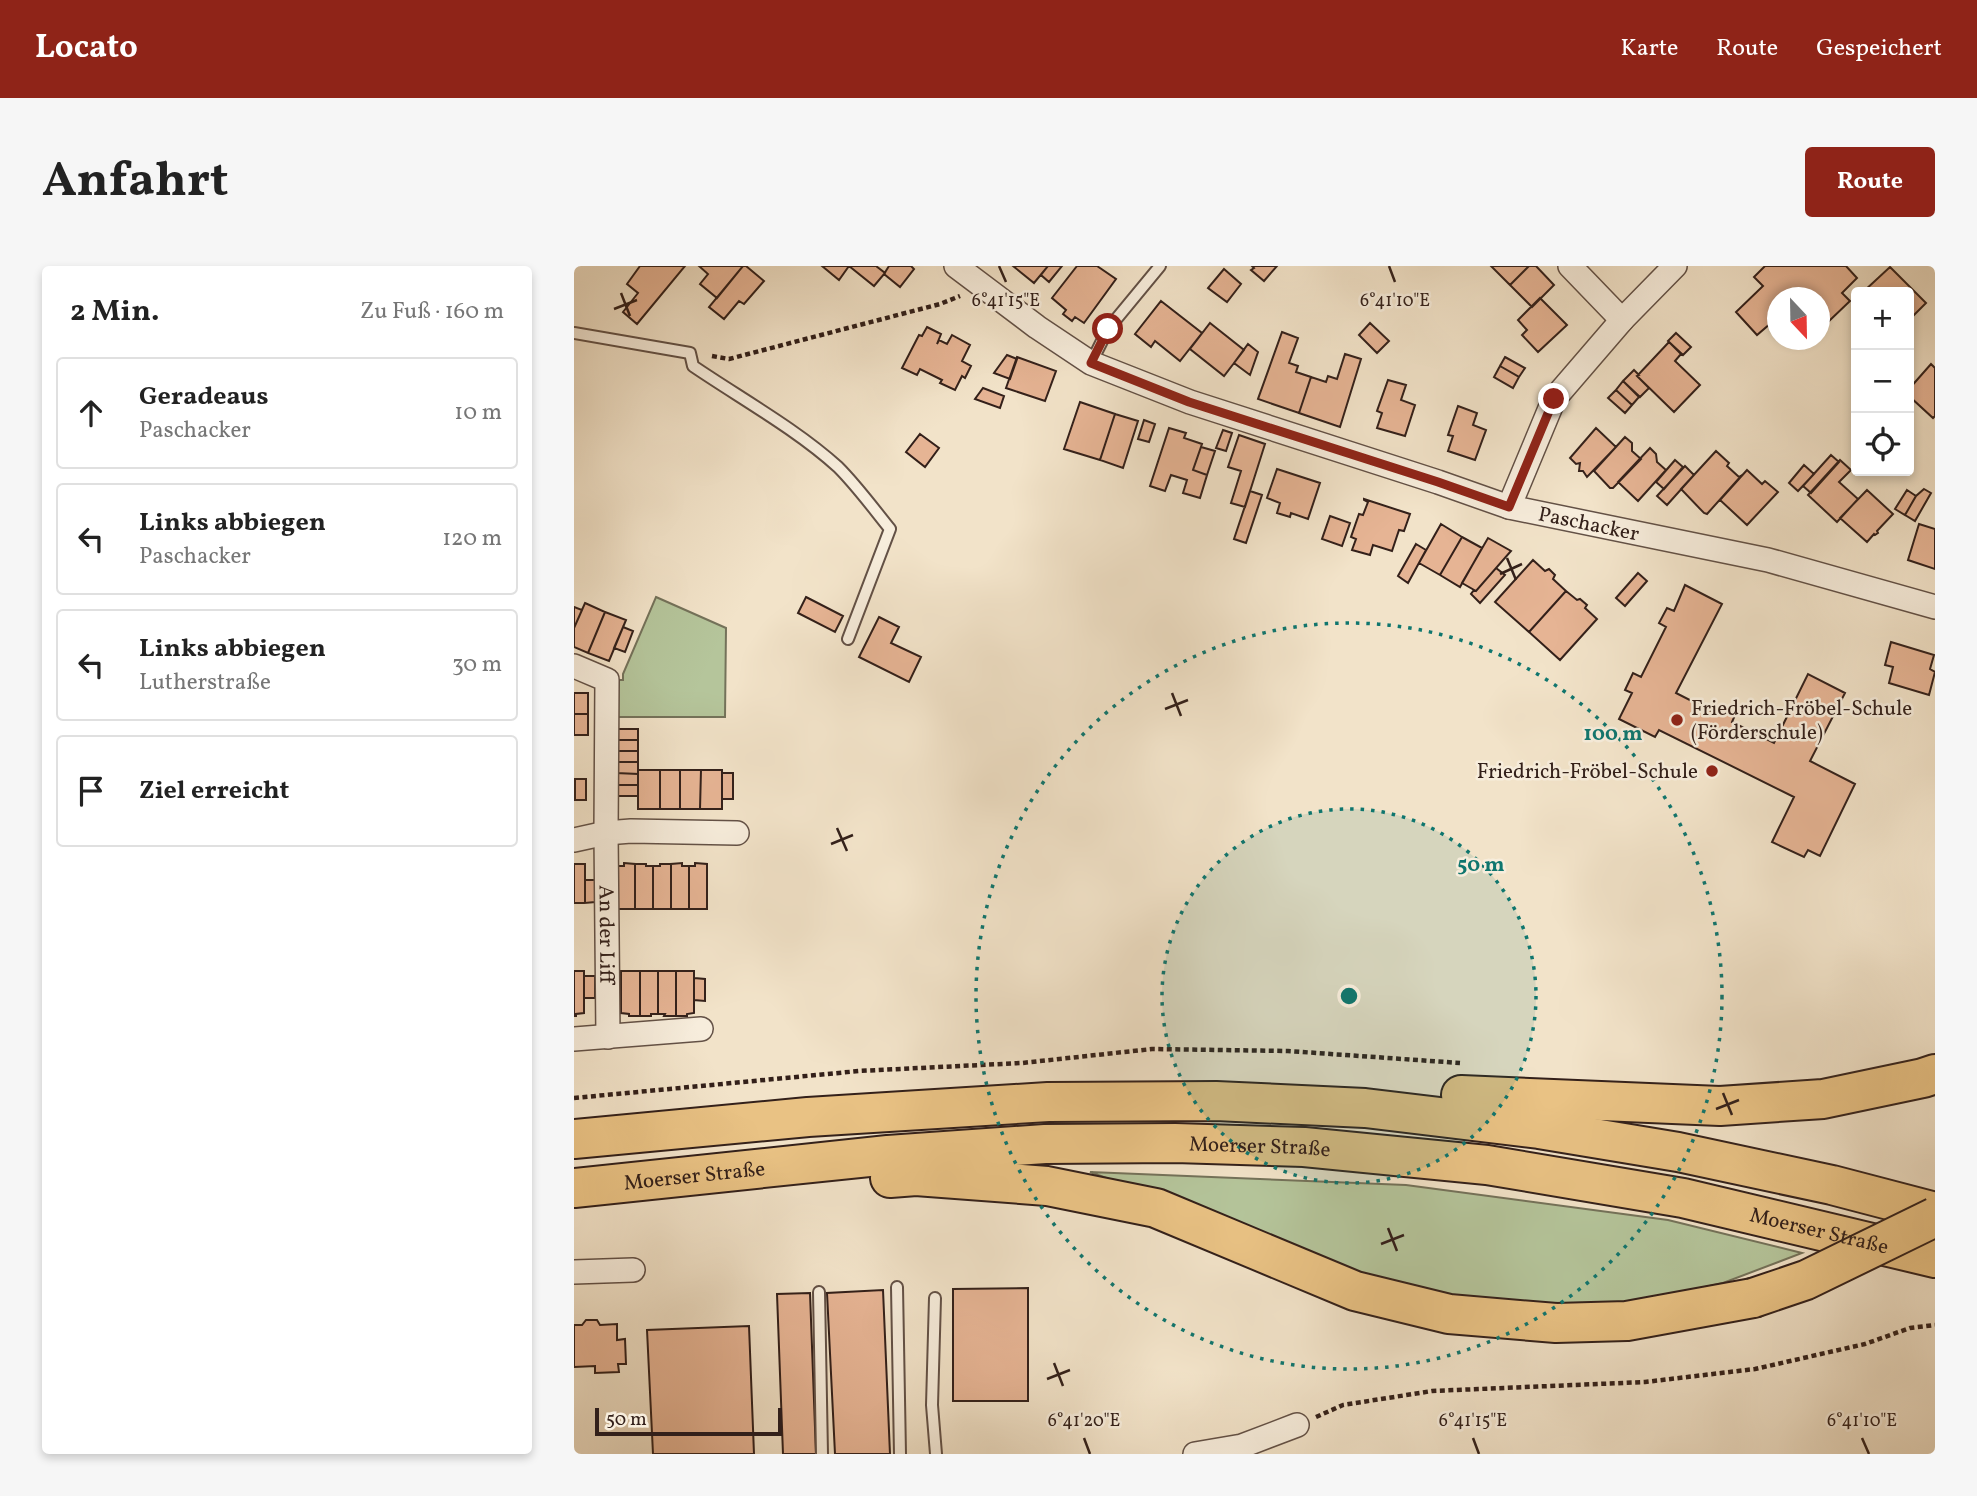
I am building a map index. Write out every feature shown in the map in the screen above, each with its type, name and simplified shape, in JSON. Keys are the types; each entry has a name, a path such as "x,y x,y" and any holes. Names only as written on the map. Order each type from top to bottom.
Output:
{"highway":[{"path":"1365,1108 1398,1091 1503,1098 1720,1106 1824,1099 1935,1074"},
{"name":"Moerser Straße","path":"574,1139 808,1117 1048,1102 1216,1101 1365,1108 1539,1129 1667,1150 1832,1185 1935,1212"},
{"name":"Moerser Straße","path":"574,1188 888,1155 1045,1144 1174,1143 1304,1147 1487,1165 1683,1198 1935,1258"},
{"path":"802,1164 834,1183 916,1176 1047,1185 1156,1208 1355,1291 1449,1314 1556,1323 1627,1321 1753,1298 1806,1280 1935,1217"}],"street":[{"name":"Paschacker","path":"956,266 1037,327 1091,363 1189,402 1509,507 1768,561 1935,607"},
{"path":"1570,266 1622,320"},
{"path":"1509,507 1554,399 1622,320 1675,266"},
{"name":"An der Liff","path":"574,666 607,680 608,1037"},
{"path":"574,840 631,831 737,833"},
{"path":"574,1040 701,1029"},
{"path":"574,1272 633,1270"},
{"path":"1195,1454 1244,1450 1297,1425"}],"lane":[{"path":"1091,363 1108,329 1160,266"},
{"path":"574,333 690,354 692,366 802,439 838,468 890,528 848,639"},
{"path":"897,1287 900,1454"},
{"path":"818,1292 822,1454"},
{"path":"936,1298 932,1405 936,1454"}],"path":[{"path":"690,354 729,359 940,304 983,288"},
{"path":"574,1098 859,1071 1022,1063 1152,1049 1288,1051 1469,1063"},
{"path":"1297,1425 1343,1405 1432,1391 1645,1382 1755,1369 1865,1344 1910,1328 1935,1325"}],"green space":[{"path":"656,597 726,628 725,717 616,717 616,680 623,680 623,674"},
{"path":"1090,1172 1406,1185 1668,1220 1802,1253 1723,1283 1637,1302 1519,1309 1349,1276"}],"building":[{"path":"640,266 685,266 637,324 623,312 638,293 627,284"},
{"path":"699,266 743,266 717,298 700,284 708,274"},
{"path":"743,266 764,281 744,304 739,301 724,319 709,307"},
{"path":"822,266 849,266 839,280"},
{"path":"849,266 876,266 885,273 874,286"},
{"path":"889,266 911,266 914,269 900,287 884,274"},
{"path":"1013,266 1048,266 1034,283"},
{"path":"1048,266 1062,266 1049,282 1041,275"},
{"path":"1077,266 1097,266 1116,279 1084,323 1075,317 1072,321 1063,314 1066,310 1052,298"},
{"path":"1252,266 1277,266 1264,281 1251,270 1254,268"},
{"path":"1491,266 1529,266 1510,285"},
{"path":"1529,266 1536,266 1554,285 1532,307 1510,285"},
{"path":"1765,266 1846,266 1857,278 1842,293 1850,301 1830,320 1830,287 1767,287 1767,326 1757,335 1736,312 1763,286 1754,277"},
{"path":"1890,267 1910,287 1868,287"},
{"path":"1224,269 1241,284 1227,302 1208,288"},
{"path":"1914,291 1926,303 1914,315"},
{"path":"1540,298 1567,325 1538,352 1522,335 1527,330 1518,320"},
{"path":"1161,301 1202,333 1180,361 1155,341 1151,347 1135,334"},
{"path":"1210,323 1244,350 1224,376 1190,349"},
{"path":"1370,323 1389,341 1377,353 1359,335"},
{"path":"927,327 941,334 937,344 939,340 947,344 952,335 970,345 962,361 971,366 955,390 920,369 917,375 902,368 919,335 922,336"},
{"path":"1282,332 1298,338 1289,363 1298,366 1296,372 1311,377 1299,413 1258,399"},
{"path":"1676,333 1691,347 1683,355 1668,341"},
{"path":"1669,342 1681,354 1675,361 1700,385 1674,412 1637,376"},
{"path":"1248,344 1258,352 1250,375 1234,363"},
{"path":"1345,354 1361,359 1340,427 1299,413 1311,377 1326,382 1328,376 1337,379"},
{"path":"1007,355 1017,359 1010,379 994,373"},
{"path":"1017,357 1056,371 1045,401 1006,388"},
{"path":"1505,357 1525,368 1519,377 1500,366"},
{"path":"1931,364 1935,368 1933,418 1914,401 1914,383"},
{"path":"1500,366 1519,377 1513,388 1494,377"},
{"path":"1634,370 1649,388 1640,397 1623,381"},
{"path":"1388,380 1406,385 1401,400 1415,405 1405,436 1377,428 1382,413 1377,411"},
{"path":"1623,381 1639,397 1632,405 1616,390"},
{"path":"983,388 1004,396 1000,408 975,399"},
{"path":"1616,390 1632,405 1625,413 1608,398"},
{"path":"1080,402 1115,414 1100,460 1064,449"},
{"path":"1458,406 1477,413 1473,425 1486,430 1475,460 1448,451 1453,436 1448,435"},
{"path":"1115,414 1138,421 1123,468 1100,460"},
{"path":"1144,420 1155,424 1149,442 1138,439"},
{"path":"1169,428 1186,433 1184,438 1202,444 1193,470 1207,475 1200,498 1183,493 1187,480 1171,475 1165,491 1150,486"},
{"path":"1596,428 1616,447 1587,477 1583,471 1579,471 1580,463 1576,464 1570,458"},
{"path":"1223,430 1232,433 1226,451 1216,448"},
{"path":"920,434 939,448 925,467 906,452"},
{"path":"1239,435 1265,444 1245,507 1231,503 1241,471 1228,467"},
{"path":"1625,437 1632,443 1632,451 1641,459 1610,488 1594,471"},
{"path":"1201,447 1215,451 1207,475 1193,470"},
{"path":"1650,448 1656,454 1657,462 1666,470 1638,501 1618,482"},
{"path":"1716,451 1729,463 1727,466 1739,477 1742,475 1707,514 1681,489"},
{"path":"1831,455 1839,462 1811,493 1803,486"},
{"path":"1675,460 1683,467 1664,489 1656,482"},
{"path":"1840,460 1851,470 1839,482 1858,499 1837,522 1808,495"},
{"path":"1804,465 1814,474 1798,491 1789,483"},
{"path":"1685,466 1694,475 1667,505 1657,496"},
{"path":"1277,469 1320,483 1308,519 1291,513 1290,517 1277,513 1280,503 1267,498"},
{"path":"1747,470 1762,484 1765,481 1778,492 1747,525 1720,500"},
{"path":"1924,489 1931,493 1915,521 1905,515 1916,496"},
{"path":"1867,490 1893,514 1867,542 1840,518"},
{"path":"1907,490 1916,496 1905,515 1895,509"},
{"path":"1250,491 1262,495 1246,543 1234,539"},
{"path":"1364,499 1410,514 1404,531 1399,530 1392,551 1373,545 1370,555 1352,550 1356,539 1351,537 1359,514 1363,515 1368,502"},
{"path":"1330,516 1350,523 1342,546 1322,539"},
{"path":"1441,524 1462,537 1440,575 1419,563"},
{"path":"1919,524 1935,529 1935,569 1908,560"},
{"path":"1462,537 1482,548 1460,587 1440,575"},
{"path":"1488,538 1511,551 1476,591 1462,583"},
{"path":"1416,544 1426,550 1408,583 1398,576"},
{"path":"1533,560 1545,571 1549,569 1555,575 1553,579 1566,591 1529,632 1495,602"},
{"path":"1496,568 1505,575 1480,603 1471,594"},
{"path":"1638,573 1647,581 1625,606 1616,598"},
{"name":"Friedrich-Fröbel-Schule (Förderschule)","path":"1685,585 1722,604 1676,693 1719,715 1723,706 1736,713 1732,722 1774,743 1808,674 1845,693 1810,761 1855,784 1820,856 1808,850 1804,857 1772,842 1794,797 1659,730 1655,737 1619,719 1632,693 1625,690 1633,673 1641,677 1666,627 1659,623 1667,608 1674,611"},
{"path":"1566,591 1587,605 1585,608 1597,619 1560,660 1529,632"},
{"path":"806,597 843,616 835,632 798,613"},
{"path":"585,603 605,612 588,653 574,647 574,628"},
{"path":"574,607 582,610 574,628"},
{"path":"605,612 626,620 609,661 588,653"},
{"path":"879,617 899,627 891,643 921,657 909,682 859,657"},
{"path":"623,627 633,631 625,652 614,648"},
{"path":"1891,642 1934,655 1930,669 1935,672 1929,695 1889,683 1893,667 1885,665"},
{"path":"574,693 588,693 588,714 574,714"},
{"path":"574,714 588,714 588,735 574,735"},
{"path":"616,729 638,729 638,740 617,740"},
{"path":"617,740 638,740 638,751 616,751"},
{"path":"616,751 638,751 638,762 616,762"},
{"path":"616,762 638,762 638,774 616,773"},
{"path":"638,770 660,770 660,809 638,809"},
{"path":"660,770 680,770 680,809 660,809"},
{"path":"680,770 701,770 700,809 680,809"},
{"path":"701,770 722,770 722,809 700,809"},
{"path":"616,773 638,774 638,785 617,785"},
{"path":"722,773 733,773 733,799 722,799"},
{"path":"575,779 586,779 586,800 575,800"},
{"path":"617,785 638,785 638,796 617,796"},
{"path":"624,863 635,864 635,909 616,909 616,866 624,866"},
{"path":"682,863 682,866 689,866 689,909 671,909 671,864"},
{"path":"695,863 707,864 707,909 689,909 689,866 695,866"},
{"path":"574,864 585,864 585,903 574,903"},
{"path":"635,864 653,866 653,909 635,909"},
{"path":"671,864 671,909 653,909 653,866"},
{"path":"585,880 595,880 595,902 585,903"},
{"path":"574,971 584,971 584,1013 576,1016 574,1016"},
{"path":"621,971 640,971 640,1016 621,1013"},
{"path":"640,971 658,971 658,1014 640,1016"},
{"path":"658,971 676,971 676,1016 658,1014"},
{"path":"676,971 694,971 694,1013 687,1016 676,1016"},
{"path":"584,976 595,976 595,998 584,998"},
{"path":"694,978 705,979 705,1001 694,1000"},
{"path":"1028,1288 1028,1401 953,1401 953,1289"},
{"path":"883,1290 890,1454 835,1454 827,1293"},
{"path":"810,1293 816,1454 783,1454 777,1294"},
{"path":"586,1320 597,1320 600,1325 617,1324 617,1340 625,1339 626,1364 618,1364 619,1372 595,1373 595,1366 574,1367 574,1325 582,1325"},
{"path":"749,1326 754,1454 653,1454 647,1330"}],"place":[{"name":"Friedrich-Fröbel-Schule (Förderschule)","path":"1677,720"},
{"name":"Friedrich-Fröbel-Schule","path":"1712,771"}],"route":[{"path":"1108,329 1091,363 1189,402 1509,507 1554,399"}]}
